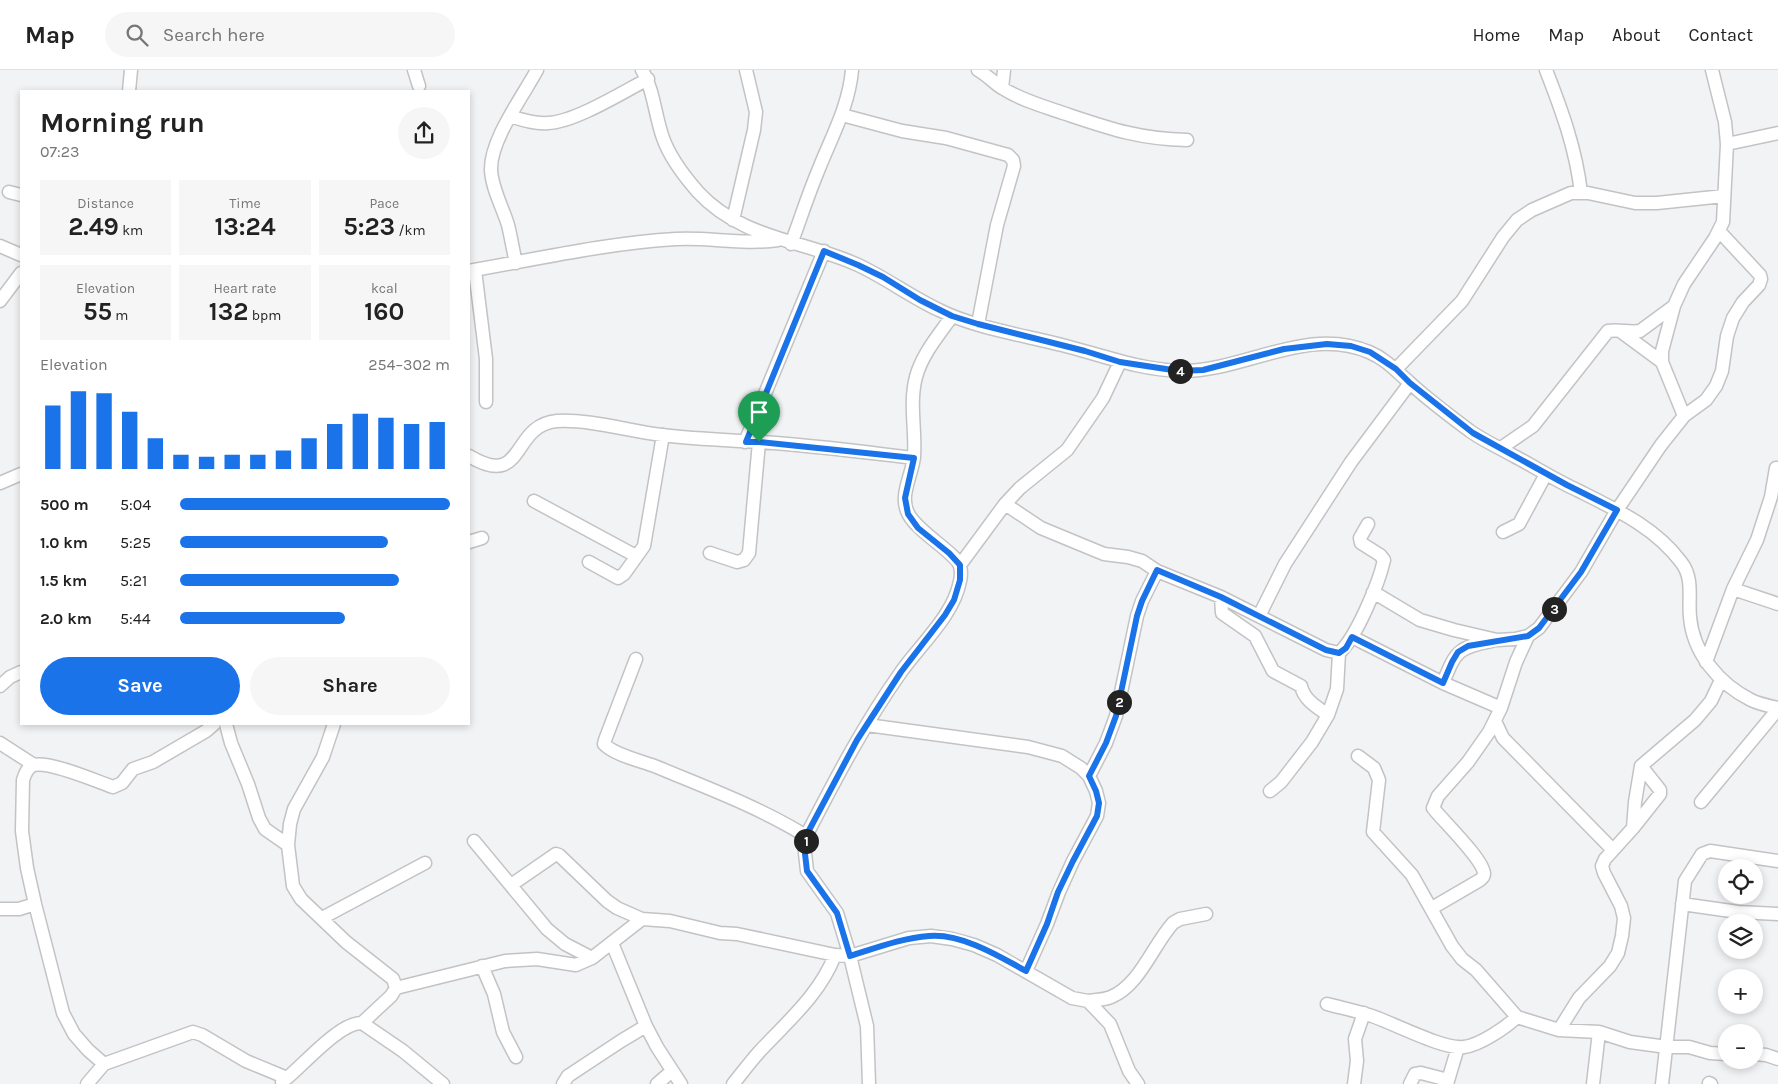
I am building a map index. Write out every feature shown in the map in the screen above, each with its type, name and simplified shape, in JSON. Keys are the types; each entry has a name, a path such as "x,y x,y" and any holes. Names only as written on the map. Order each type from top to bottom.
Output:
{"street":[{"path":"129,90 131,70"},
{"path":"414,70 419,86"},
{"path":"516,263 508,225 491,171 497,143 510,116 537,70"},
{"path":"733,220 754,130 756,112 746,70"},
{"path":"786,242 842,115 852,70"},
{"path":"978,70 986,74 1002,88 1038,104 1101,126 1159,140 1187,140"},
{"path":"1002,88 1004,70"},
{"path":"1546,70 1574,148 1581,193"},
{"path":"1684,416 1662,362 1662,351 1674,306 1684,284 1723,222 1727,144 1725,122 1712,70"},
{"path":"510,116 540,123 567,120 645,74 663,138 677,165 697,191 716,210 733,220 786,242 824,251 858,265 952,316 978,324 1085,351 1120,362 1179,371 1203,370 1284,349 1337,343 1370,352 1396,369 1410,383 1473,433 1546,474 1617,510 1659,536 1684,564 1690,589 1690,620 1697,646 1706,662 1721,680 1752,700 1778,708 1701,802"},
{"path":"842,115 902,131 946,138 1008,155 1013,160 1014,166 998,225 978,324"},
{"path":"1727,144 1778,133"},
{"path":"1396,369 1462,301 1498,245 1518,220 1532,210 1571,193 1581,193 1635,203 1657,203 1724,196"},
{"path":"1443,683 1458,652 1468,646 1528,636 1539,628 1581,572 1617,510 1642,473 1684,416 1706,400 1716,386 1722,371 1727,336 1733,318 1743,302 1759,285 1761,279 1760,275 1719,231"},
{"path":"486,402 486,359 472,270 615,245 677,239 756,243 786,242"},
{"path":"0,246 20,255"},
{"path":"746,442 824,251"},
{"path":"0,301 20,274"},
{"path":"1501,448 1533,426 1608,331 1640,331 1674,306"},
{"path":"952,316 923,357 916,377 913,396 914,458 905,498 908,514 918,528 949,553 960,565"},
{"path":"1620,331 1662,362"},
{"path":"869,1084 867,1026 850,956 837,913 807,871 805,854 806,836 867,725 901,672 945,615 954,600 960,580 960,565 1020,488 1067,450 1102,398 1120,362"},
{"path":"1259,616 1285,564 1351,462 1410,383"},
{"path":"470,456 493,467 501,467 508,463 529,435 541,425 556,421 578,422 663,435 759,442 914,458"},
{"path":"589,562 618,578 624,574 645,542 663,435"},
{"path":"710,553 737,562 744,560 749,553 759,442"},
{"path":"1706,662 1732,589 1757,540 1771,497 1776,468"},
{"path":"0,483 20,474"},
{"path":"1503,532 1514,528 1524,518 1546,474"},
{"path":"534,501 636,556"},
{"path":"1006,504 1041,528 1072,542 1104,554 1142,561 1157,570 1221,597 1326,650 1339,653 1346,648 1352,637 1373,592 1384,560 1380,555 1361,543 1360,538 1368,524"},
{"path":"470,542 482,538"},
{"path":"1089,776 1106,743 1116,716 1137,616 1157,570"},
{"path":"1732,589 1778,604"},
{"path":"1373,592 1420,620 1497,640"},
{"path":"1221,597 1222,613 1255,636 1273,671 1301,686 1302,693 1306,698 1328,715"},
{"path":"1432,908 1480,880 1483,876 1484,872 1471,850 1433,808 1438,796 1468,762 1489,732 1501,708 1516,662 1528,636"},
{"path":"1352,637 1443,683 1501,708"},
{"path":"1270,791 1281,782 1312,742 1328,715 1336,689 1339,653"},
{"path":"636,659 605,740 604,744 608,749 643,761 747,804 806,836"},
{"path":"0,686 10,677 20,672"},
{"path":"1633,828 1641,766 1695,720 1711,701 1721,680"},
{"path":"1494,721 1503,738 1614,850"},
{"path":"104,1064 74,1034 63,1013 35,904 22,831 23,780 25,773 34,765 48,765 113,787 117,786 132,769 153,762 213,725"},
{"path":"226,725 230,743 248,784 259,818 265,829 288,845"},
{"path":"334,725 323,758 294,809 290,824 288,845 293,886 301,899 346,942 392,979 396,988"},
{"path":"867,725 1028,747 1062,756 1081,768 1089,776 1099,803 1097,816 1058,892 1047,924 1026,971"},
{"path":"0,743 34,765"},
{"path":"1358,756 1374,768 1379,780 1373,832 1412,875 1452,946 1462,959 1476,970 1517,1017 1559,1030 1599,1032 1630,1042 1667,1047 1689,1047 1718,1054"},
{"path":"1559,1030 1580,998 1610,966 1618,953 1624,918 1602,866 1660,794 1660,790 1641,766"},
{"path":"474,841 556,937 592,958"},
{"path":"1662,1084 1685,881 1702,854 1706,852 1778,861"},
{"path":"511,885 556,854 617,908 642,919 670,920 722,934 737,934 835,955 850,956 909,938 931,936 952,939 974,945 997,955 1072,998 1088,1001 1109,998 1120,992 1131,981 1173,923 1180,919 1206,914"},
{"path":"322,918 425,863"},
{"path":"0,910 19,909 35,904"},
{"path":"1682,904 1738,912 1778,914"},
{"path":"362,1023 391,996 396,988 506,961 537,958 576,965 592,958 642,919"},
{"path":"612,942 646,1026 681,1084"},
{"path":"733,1084 759,1052 814,994 830,969 835,955"},
{"path":"482,966 494,994 503,1032 516,1057"},
{"path":"1088,1001 1110,1024 1129,1071 1138,1084"},
{"path":"1327,1004 1364,1013 1430,1040 1458,1047 1474,1044 1506,1027 1517,1017"},
{"path":"1354,1084 1355,1039 1364,1013"},
{"path":"87,1084 104,1064 193,1032 202,1035 230,1053 283,1081 315,1051 343,1029 356,1022 362,1023 437,1082"},
{"path":"563,1084 568,1076 646,1026"},
{"path":"1593,1084 1599,1032"},
{"path":"1410,1084 1415,1074 1447,1082 1458,1047"},
{"path":"1763,1055 1778,1059"},
{"path":"657,1084 672,1071"}],"route":[{"path":"824,251 883,277 920,300 952,316 1120,362 1179,371 1203,370 1284,349 1337,343 1370,352 1396,369 1410,383 1473,433 1567,485 1617,510 1581,572 1539,628 1528,636 1468,646 1458,652 1443,683 1352,637 1346,648 1339,653 1326,650 1221,597 1157,570 1137,616 1116,716 1106,743 1089,776 1099,803 1097,816 1058,892 1047,924 1026,971 974,945 931,936 909,938 850,956 837,913 807,871 805,854 806,836 857,740 901,672 945,615 954,600 960,580 960,565 949,553 918,528 908,514 905,498 914,458 759,442 746,442 824,251"}]}
